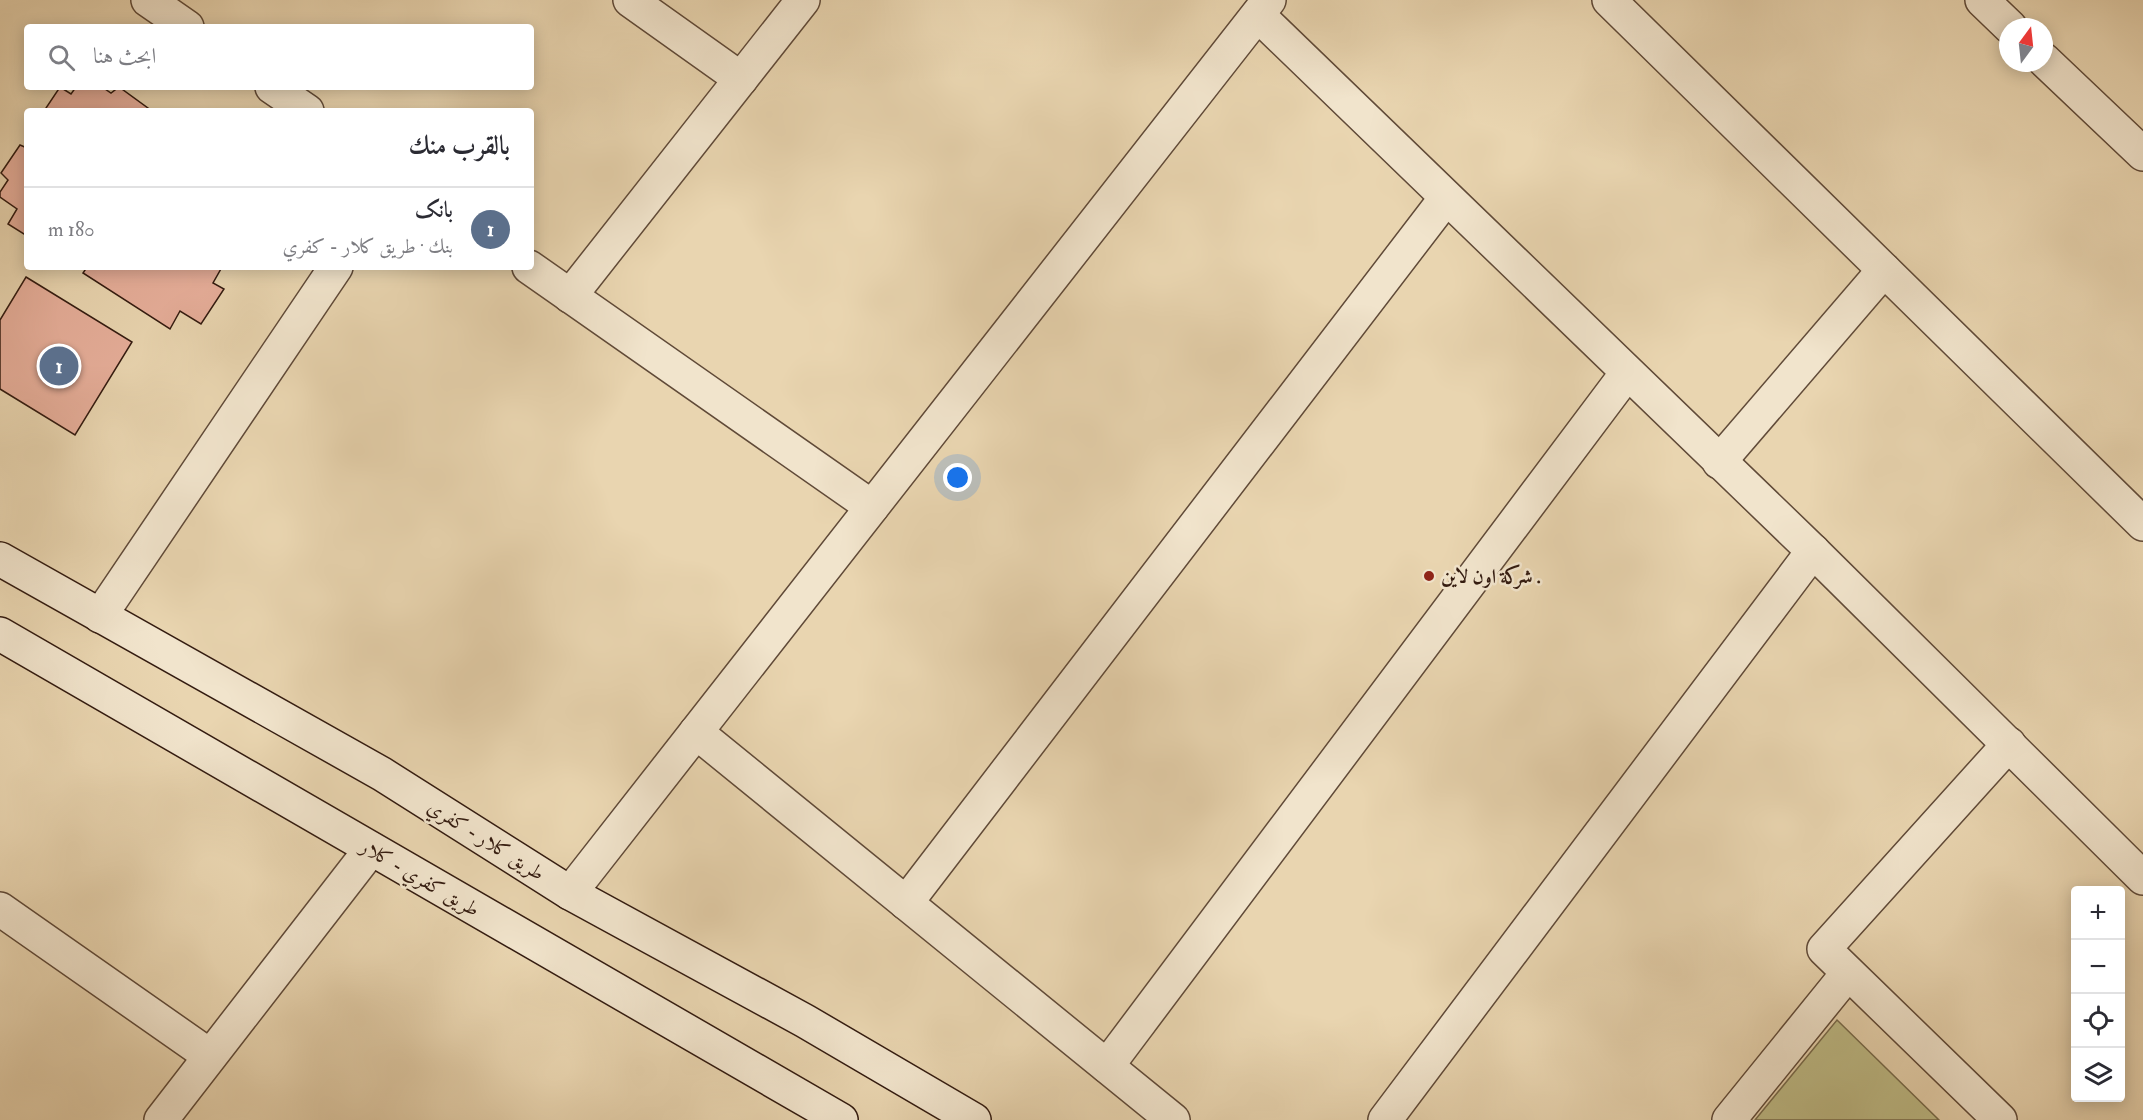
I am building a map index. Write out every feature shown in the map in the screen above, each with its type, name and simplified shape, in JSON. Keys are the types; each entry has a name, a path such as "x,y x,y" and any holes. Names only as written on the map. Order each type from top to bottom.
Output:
{"street":[{"path":"148,0 183,24"},
{"path":"630,0 741,79"},
{"path":"570,296 803,0"},
{"path":"1609,0 2143,524"},
{"path":"1982,0 2001,18"},
{"path":"570,893 1263,7 1446,198 1813,551 2143,878"},
{"path":"2053,69 2143,154"},
{"path":"276,90 303,108"},
{"path":"906,903 1446,198"},
{"path":"100,616 334,270"},
{"path":"533,270 872,507"},
{"path":"1719,462 1884,270"},
{"path":"1107,1066 1627,374"},
{"path":"1385,1120 1813,551"},
{"name":"طريق كلار - كفري","path":"0,559 382,774 570,893 805,1021 974,1120"},
{"name":"طريق كفري - كلار","path":"0,634 841,1120"},
{"path":"696,732 1173,1120"},
{"path":"2000,1120 1824,949 2008,744"},
{"path":"161,1120 371,849"},
{"path":"0,909 210,1056"},
{"path":"1729,1120 1848,973"}],"shaded area":[{"path":"1837,1020 1939,1120 1755,1120"}],"building":[{"path":"58,90 65,90 71,94 74,90 106,90 111,93 115,90 123,90 148,108 46,108"},
{"path":"20,145 24,147 24,234 8,224 17,209 0,197 0,192 8,180 1,173"},
{"path":"85,270 220,270 213,283 224,289 201,324 180,311 170,329 83,273"},
{"path":"26,277 132,342 75,435 0,389 0,320"}],"place":[{"name":"بانک","path":"59,366"},
{"name":"شركة اون لاين .","path":"1429,576"}]}
